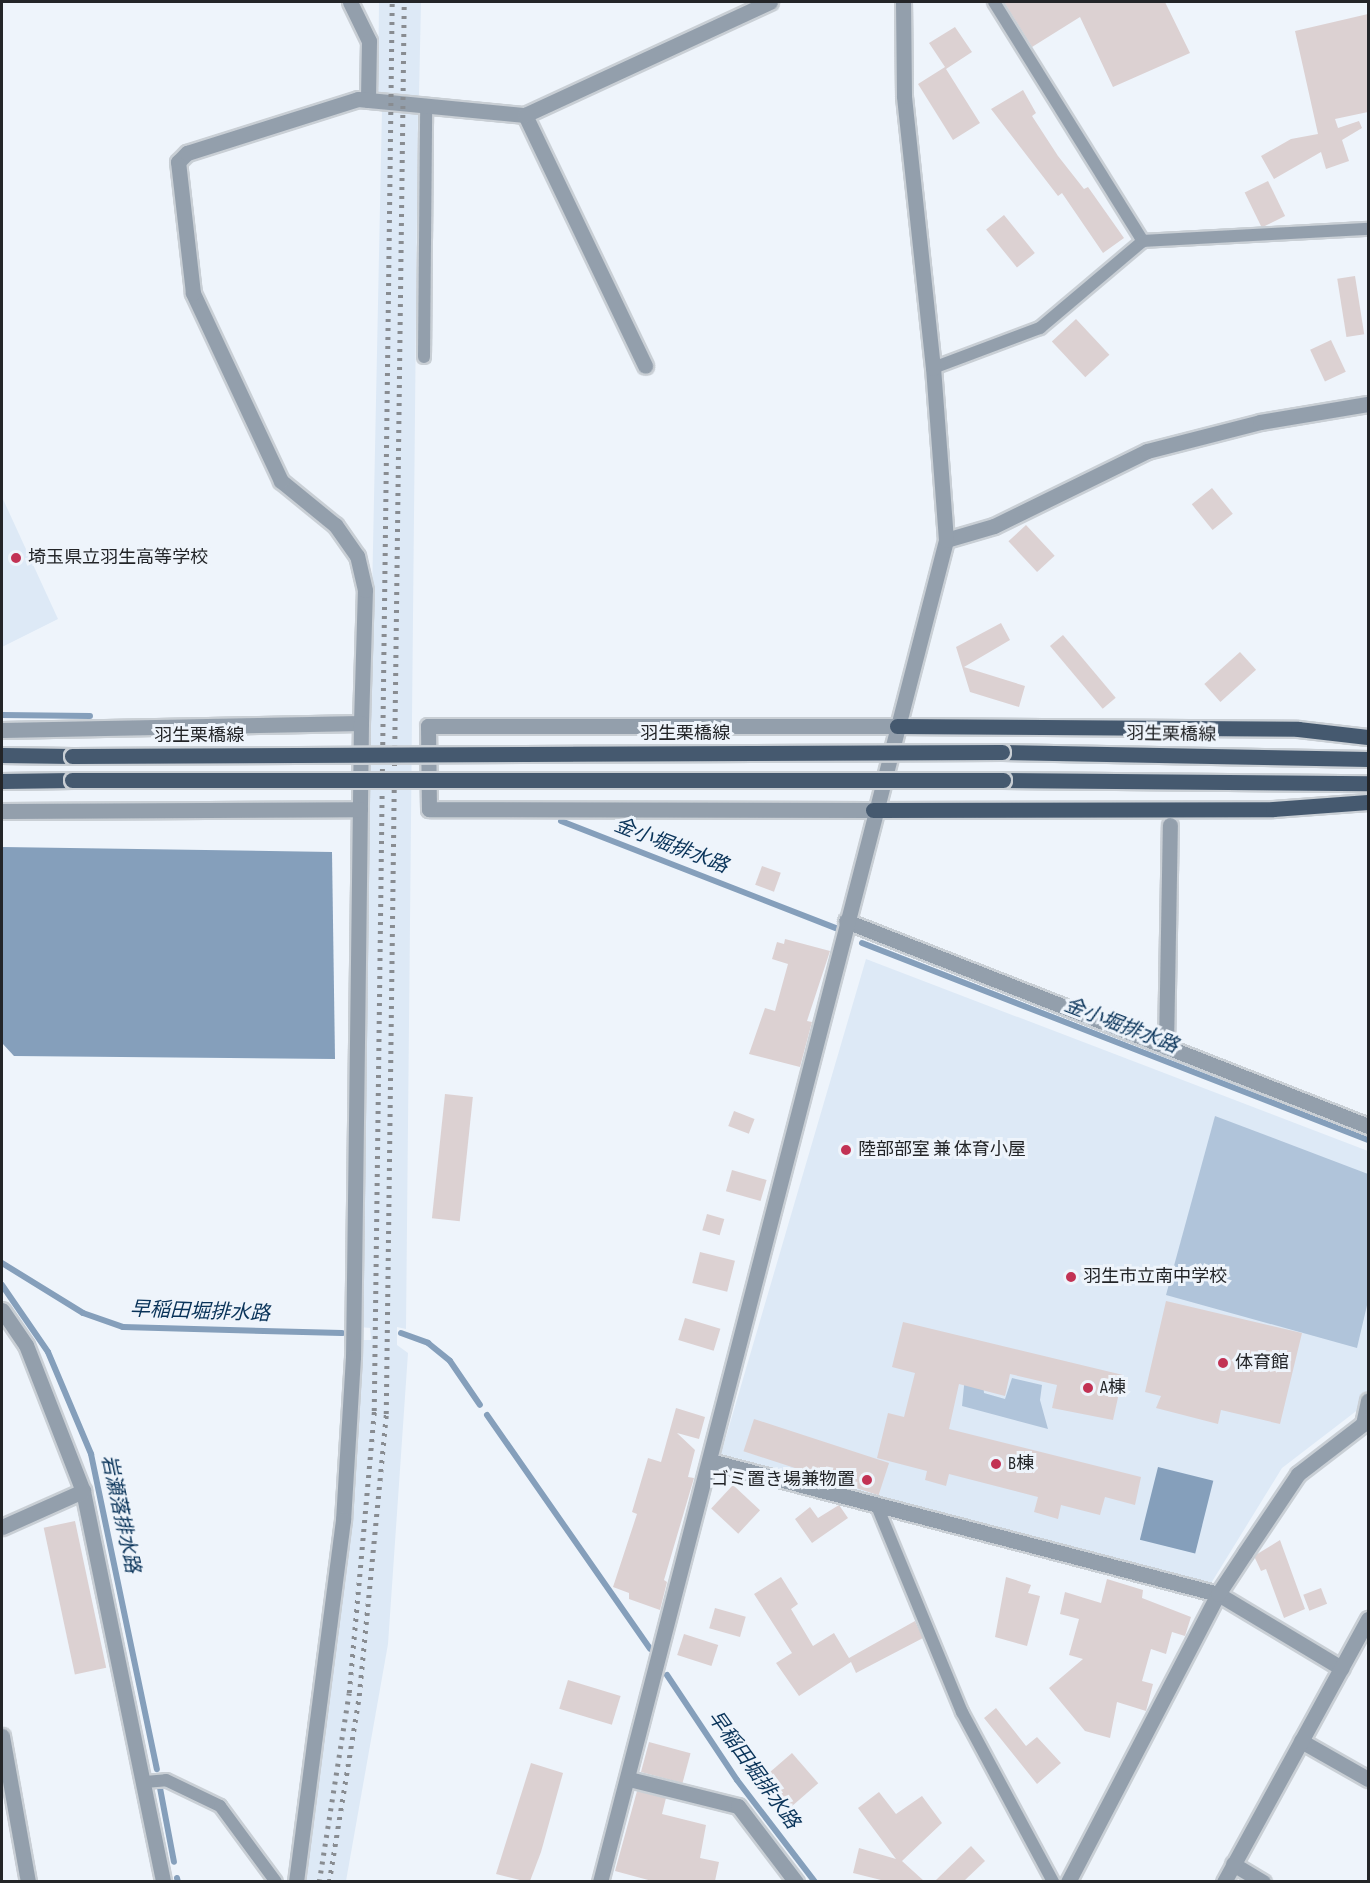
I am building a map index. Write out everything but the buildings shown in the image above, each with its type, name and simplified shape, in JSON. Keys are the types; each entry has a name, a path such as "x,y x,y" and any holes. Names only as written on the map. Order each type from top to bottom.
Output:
{"main road":[{"path":"897,726 1298,729 1368,737"},
{"name":"羽生栗橋線","path":"2,755 1002,752 1368,759"},
{"path":"2,781 1003,780 1368,783"},
{"path":"873,810 1273,809 1368,802"}],"street":[{"path":"350,2 369,41 368,100"},
{"path":"296,1881 343,1520 353,1357 361,723 365,590 357,556 335,525 281,481 193,293 178,162 187,153 368,100 525,116 770,2"},
{"path":"600,1881 629,1779 873,810 946,540 933,368 904,96 903,2"},
{"path":"525,116 645,366"},
{"path":"946,540 994,526 1147,451 1260,422 1368,404"},
{"path":"2,730 361,723"},
{"path":"873,810 429,809 428,726 897,726"},
{"path":"2,811 360,809"},
{"path":"1166,1047 1170,825"},
{"path":"846,921 1368,1126"},
{"path":"2,1310 26,1345 83,1491 145,1782 163,1881"},
{"path":"1068,1881 1218,1594 1298,1474 1366,1422 1368,1401"},
{"path":"710,1461 1218,1594 1341,1668"},
{"path":"2,1527 83,1491"},
{"path":"1224,1881 1368,1619"},
{"path":"2,1736 28,1881"},
{"path":"1301,1741 1368,1779"},
{"path":"629,1779 738,1806 796,1881"},
{"path":"1233,1864 1263,1881"}],"lane":[{"path":"994,2 1143,241"},
{"path":"424,357 426,105"},
{"path":"933,368 1040,328 1143,241 1368,229"},
{"path":"877,1506 962,1712 1053,1881"},
{"path":"145,1782 166,1780 220,1806 276,1881"}],"shaded area":[{"path":"379,2 421,2 419,95 413,98 383,97 378,92"},
{"path":"382,108 418,109 406,1329 397,1327 397,1345 408,1353 388,1644 346,1881 302,1882 344,1578 362,1340 371,1340 370,1328 360,1327 362,1084"},
{"name":"埼玉県立羽生高等学校","path":"2,497 58,619 2,647"},
{"path":"2,847 332,852 335,1059 14,1056 2,1043"},
{"name":"羽生市立南中学校","path":"866,959 1368,1151 1368,1402 1282,1468 1210,1585 721,1454"},
{"path":"1215,1116 1368,1174 1368,1301 1357,1348 1166,1295"},
{"path":"965,1376 983,1382 984,1393 1005,1399 1012,1378 1042,1385 1040,1400 1048,1429 962,1406"},
{"path":"1158,1467 1213,1481 1195,1554 1140,1540"}],"waterway":[{"name":"金小堀排水路","path":"2,715 90,716"},
{"name":"金小堀排水路","path":"561,821 836,928"},
{"name":"金小堀排水路","path":"862,943 1368,1140"},
{"name":"早稲田堀排水路","path":"2,1263 83,1313 123,1327 342,1333"},
{"name":"岩瀬落排水路","path":"2,1285 48,1352 91,1454 157,1769"},
{"name":"早稲田堀排水路","path":"401,1333 428,1343 450,1361 480,1405"},
{"name":"早稲田堀排水路","path":"487,1415 650,1649"},
{"name":"早稲田堀排水路","path":"667,1675 737,1780 815,1882"},
{"name":"岩瀬落排水路","path":"160,1788 174,1862"},
{"name":"岩瀬落排水路","path":"177,1878 178,1882"}],"railway":[{"path":"319,1882 349,1693 374,1411 392,2"},
{"path":"329,1882 359,1696 386,1414 404,2"}],"place":[{"name":"埼玉県立羽生高等学校","path":"16,558"},
{"name":"陸部部室 兼 体育小屋","path":"846,1150"},
{"name":"羽生市立南中学校","path":"1071,1277"},
{"name":"体育館","path":"1223,1363"},
{"name":"A棟","path":"1088,1388"},
{"name":"B棟","path":"996,1464"},
{"name":"ゴミ置き場兼物置","path":"867,1480"}]}
